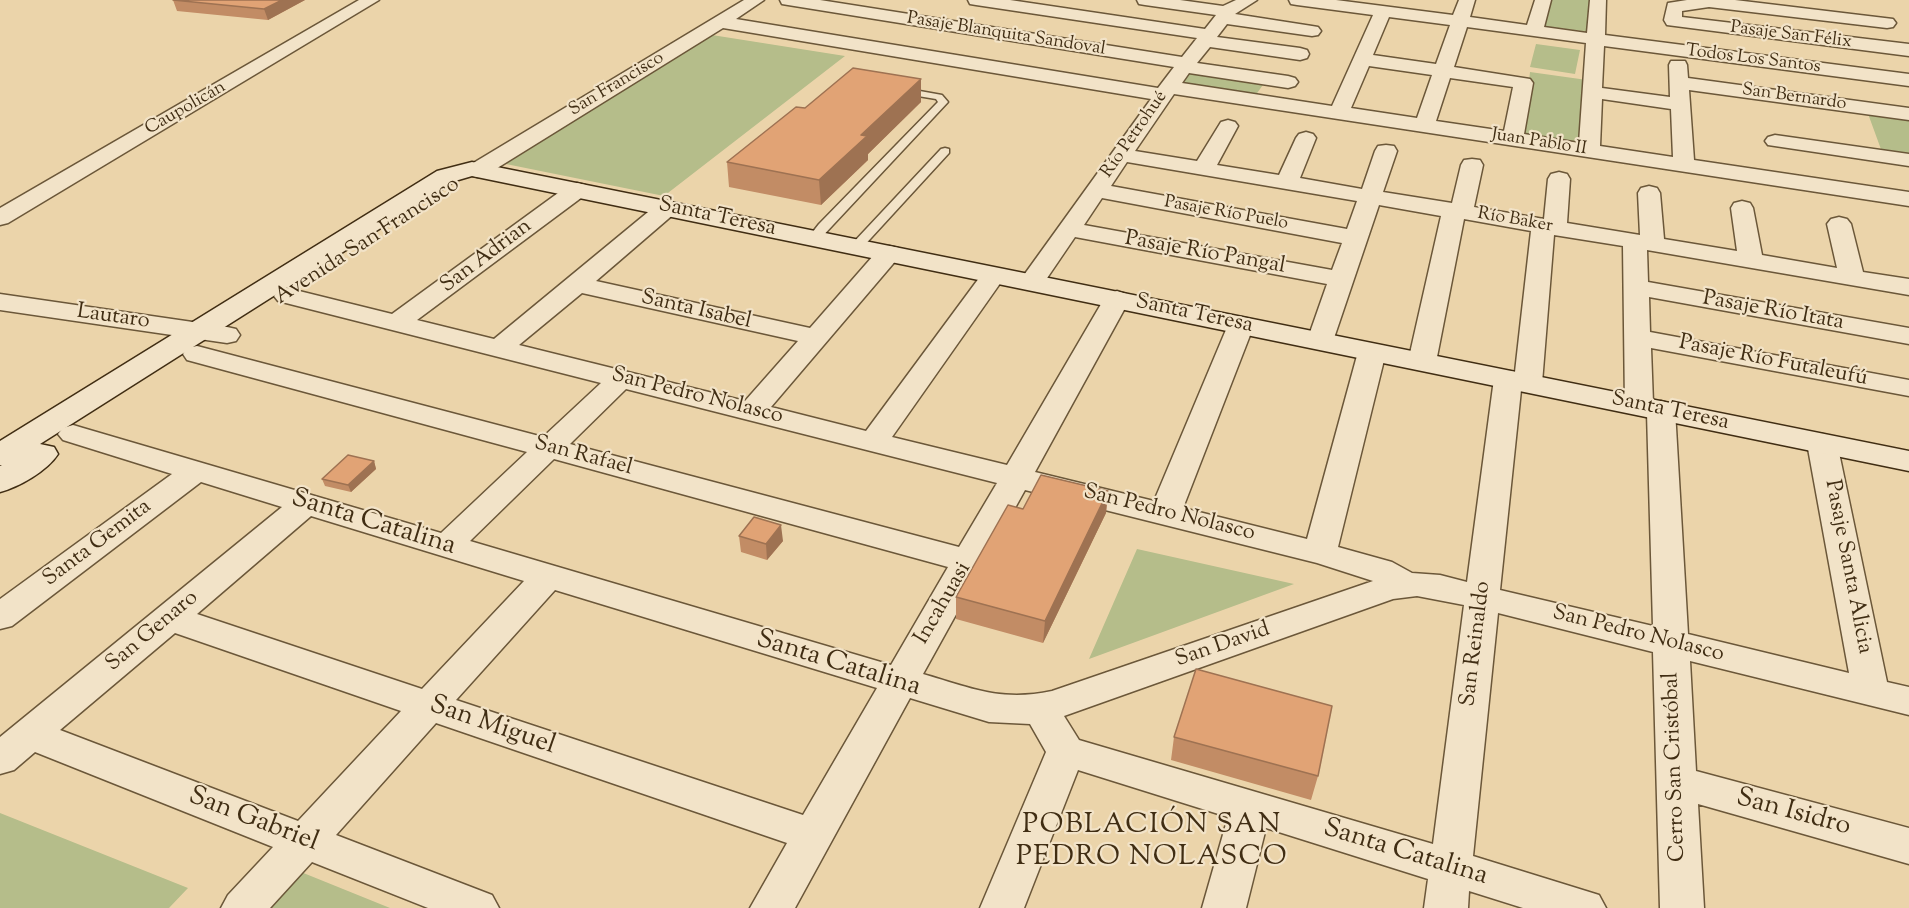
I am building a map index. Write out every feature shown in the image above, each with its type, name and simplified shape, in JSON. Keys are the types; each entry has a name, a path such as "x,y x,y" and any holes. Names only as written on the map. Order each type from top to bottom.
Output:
{"street":[{"name":"Caupolicán","path":"0,218 371,0"},
{"name":"San Francisco","path":"478,170 756,0"},
{"name":"Pasaje Blanquita Sandoval","path":"788,0 1288,82"},
{"path":"1145,0 1312,31"},
{"name":"Río Petrohué","path":"1032,282 1186,65 1234,6 1249,0"},
{"name":"Todos Los Santos","path":"1297,0 1909,80"},
{"path":"1425,125 1467,0"},
{"path":"1534,32 1543,0"},
{"path":"1588,150 1598,0"},
{"path":"928,56 960,27 982,1 1056,5 1208,38 1300,54"},
{"path":"1702,2 1706,25"},
{"path":"1684,165 1678,51 1673,21 1674,7 1702,2 1804,7 1884,16 1904,50 1909,68"},
{"path":"1339,112 1383,12"},
{"name":"Pasaje San Félix","path":"1673,21 1904,50"},
{"name":"Juan Pablo II","path":"720,22 928,56 1166,91 1339,112 1909,199"},
{"path":"1362,59 1523,83 1513,139"},
{"name":"San Bernardo","path":"1678,83 1766,95 1868,132 1909,114"},
{"path":"1592,92 1680,104"},
{"path":"1766,95 1784,180"},
{"path":"1204,168 1228,126"},
{"path":"1772,128 1868,132 1909,160"},
{"path":"1287,183 1306,138"},
{"path":"1320,341 1386,151"},
{"name":"Río Baker","path":"1121,154 1909,288"},
{"path":"1422,362 1458,211 1472,165"},
{"name":"Avenida San Francisco","path":"0,481 73,434 446,176 465,169 478,170"},
{"name":"Santa Teresa","path":"478,170 1909,461"},
{"name":"Avenida San Francisco","path":"0,455 287,296 478,170"},
{"name":"San Reinaldo","path":"1446,908 1482,597 1518,381 1560,179"},
{"name":"San Adrian","path":"397,323 577,190"},
{"name":"Pasaje Río Puelo","path":"1096,190 1356,238"},
{"name":"Cerro San Cristóbal","path":"1649,193 1636,287 1637,337 1650,408 1671,643 1682,908"},
{"path":"499,349 668,208"},
{"path":"1742,208 1751,261"},
{"path":"1839,224 1852,278"},
{"name":"Pasaje Río Pangal","path":"1069,229 1341,279"},
{"path":"752,411 889,253"},
{"path":"874,441 994,275"},
{"name":"Santa Isabel","path":"577,284 816,337"},
{"name":"Pasaje Río Itata","path":"1636,287 1909,336"},
{"name":"San Pedro Nolasco","path":"287,296 1165,513 1380,570 1405,584 1429,584 1909,701"},
{"name":"Incahuasi","path":"772,908 1117,300"},
{"name":"Lautaro","path":"0,302 208,340"},
{"path":"1165,513 1241,325"},
{"name":"Pasaje Río Futaleufú","path":"1637,337 1909,388"},
{"name":"San Rafael","path":"208,340 548,448 969,561"},
{"path":"1320,553 1372,352"},
{"path":"446,546 621,379"},
{"name":"Santa Catalina","path":"73,434 899,683 989,708 1025,711 1040,709"},
{"name":"Pasaje Santa Alicia","path":"1822,443 1871,692"},
{"name":"Santa Gemita","path":"0,617 196,471"},
{"name":"San Genaro","path":"15,746 306,504"},
{"path":"243,908 548,577"},
{"name":"San David","path":"1040,709 1405,584"},
{"name":"San Miguel","path":"170,618 813,835"},
{"path":"1002,908 1066,751 1040,709"},
{"name":"San Gabriel","path":"15,746 304,841 477,908"},
{"name":"Santa Catalina","path":"1066,751 1584,908"},
{"name":"San Isidro","path":"1677,782 1909,846"},
{"path":"1224,908 1251,807"}],"lane":[{"path":"814,238 943,102 939,97 896,90"},
{"path":"856,247 945,151"}],"green space":[{"path":"1549,0 1592,0 1589,32 1543,26"},
{"path":"712,35 845,56 664,196 501,163"},
{"path":"1536,44 1580,50 1575,74 1530,67"},
{"path":"1191,70 1265,82 1255,96 1181,83"},
{"path":"1530,72 1587,80 1585,144 1523,135"},
{"path":"1867,111 1909,117 1909,156 1882,152"},
{"path":"1137,549 1294,584 1089,659"},
{"path":"0,813 188,888 169,908 0,908"},
{"path":"296,870 390,908 260,908"}],"building":[{"path":"173,0 282,0 264,9"},
{"path":"853,68 921,79 861,135 867,136 819,180 727,162 796,107 805,108"},
{"path":"348,455 374,461 348,485 322,479"},
{"path":"1041,475 1108,491 1045,621 956,597 1008,505 1023,509"},
{"path":"754,517 781,525 766,544 739,536"},
{"path":"1196,669 1332,706 1318,776 1174,737"}],"district":[{"name":"POBLACIÓN SAN PEDRO NOLASCO","path":"1152,843"}]}
